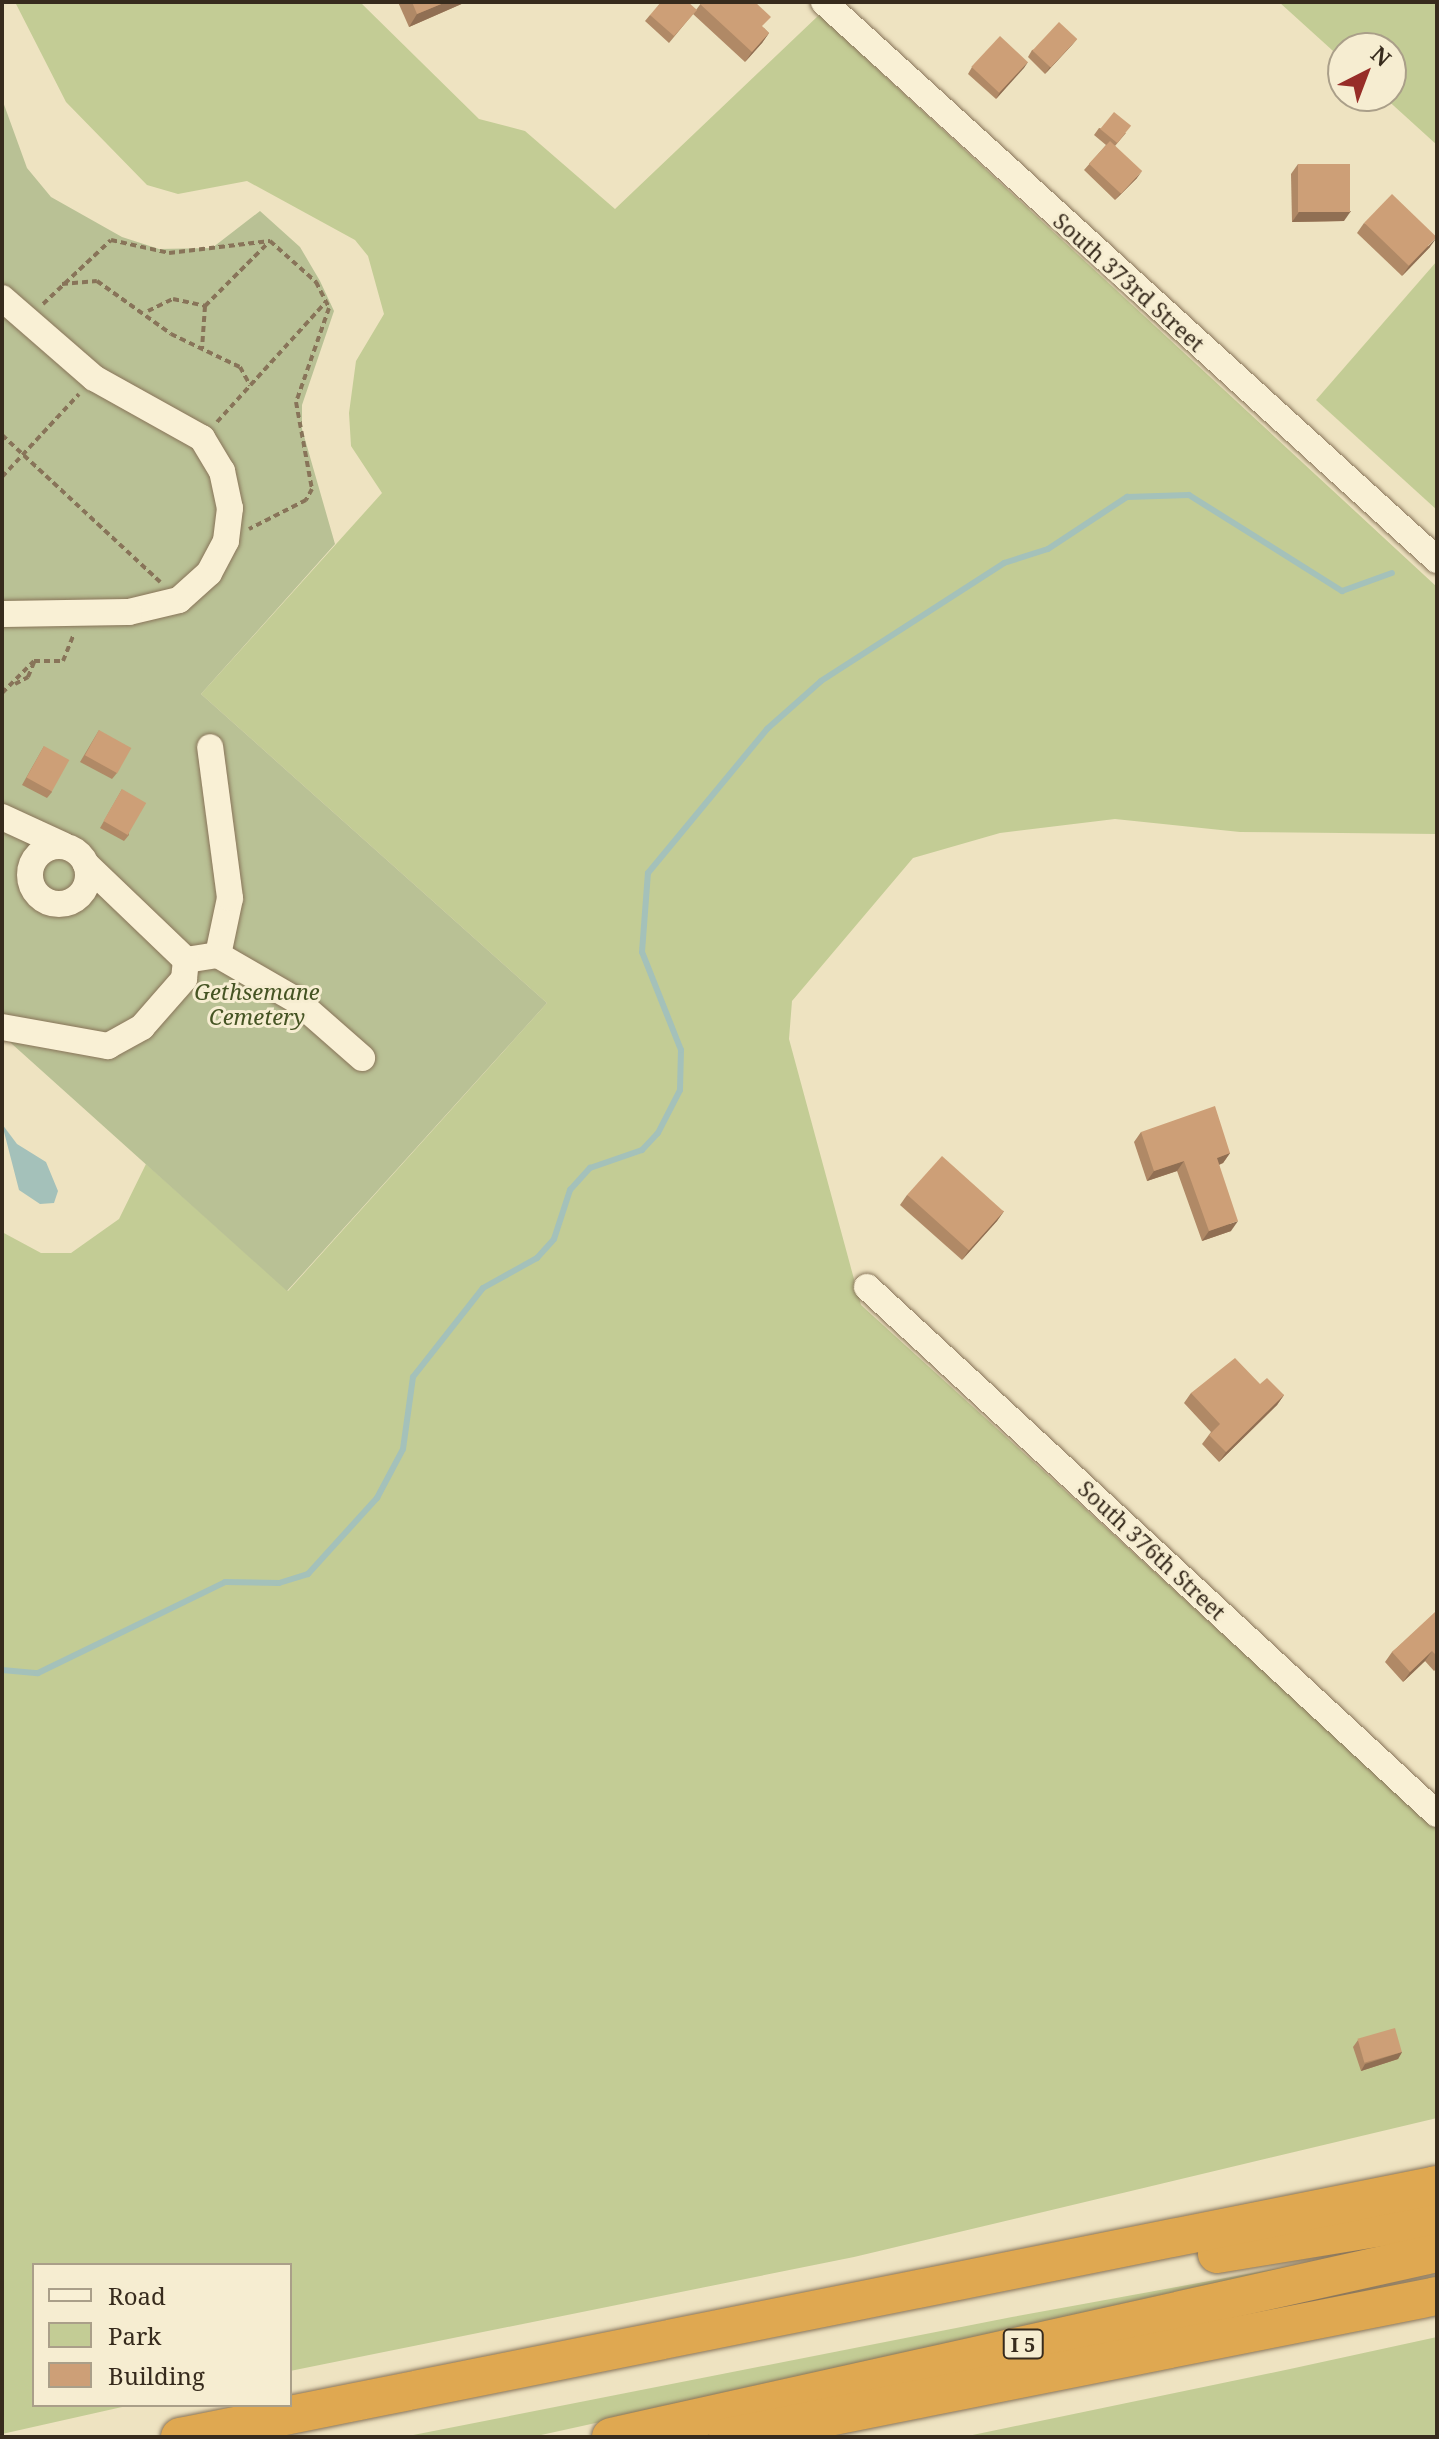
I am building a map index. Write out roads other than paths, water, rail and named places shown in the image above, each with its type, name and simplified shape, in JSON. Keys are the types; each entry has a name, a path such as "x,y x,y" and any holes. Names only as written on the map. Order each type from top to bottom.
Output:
{"highway":[{"path":"180,2437 1437,2185"},
{"path":"828,2307 882,2311 1437,2218"},
{"name":"I 5","path":"611,2437 1437,2253"},
{"name":"I 5","path":"728,2437 1437,2296"}],"street":[{"name":"South 373rd Street","path":"824,2 1437,560"},
{"path":"2,298 94,378 202,438 222,471 226,541 209,573 179,600 129,612 2,614"},
{"path":"210,747 231,887 218,955"},
{"path":"2,817 63,845 186,960"},
{"path":"63,845 48,847 32,863 32,886 41,898 63,904 77,898 86,886 86,864"},
{"path":"186,960 218,955 296,1000 362,1058"},
{"path":"2,1027 89,1047 117,1043 170,998 186,960"},
{"name":"South 376th Street","path":"867,1287 1437,1814"}],"water":[{"path":"2,1124 17,1144 46,1162 58,1191 54,1203 40,1204 19,1190"}],"waterway":[{"path":"2,1670 38,1673 225,1582 279,1583 308,1574 377,1498 403,1449 413,1377 483,1288 537,1258 554,1239 570,1190 590,1168 642,1150 658,1133 680,1090 681,1050 642,952 648,873 767,729 821,681 1004,563 1048,549 1127,497 1189,495 1342,591 1392,573"}],"park label":[{"name":"Gethsemane Cemetery","path":"257,1004"}]}
